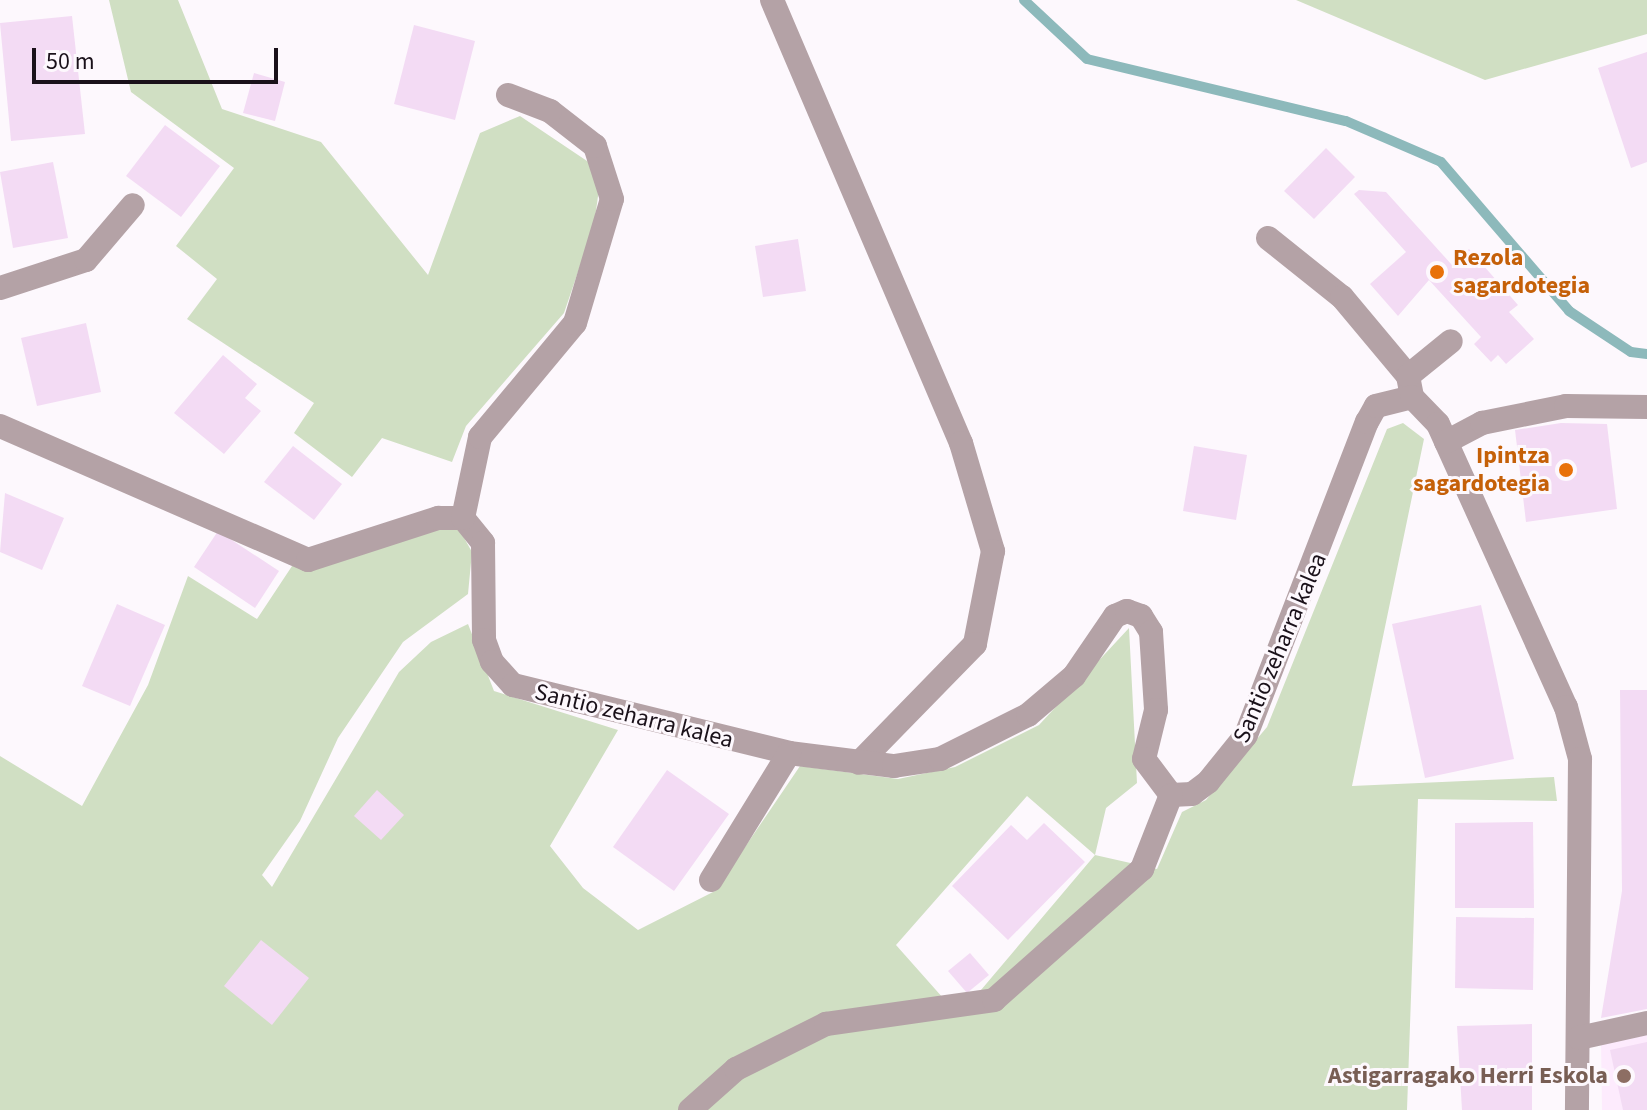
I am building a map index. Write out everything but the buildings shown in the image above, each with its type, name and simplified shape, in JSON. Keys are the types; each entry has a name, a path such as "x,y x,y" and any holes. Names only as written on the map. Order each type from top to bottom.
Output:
{"street":[{"path":"772,0 961,443 993,551 975,644 859,763"},
{"path":"0,426 308,560 438,518 463,518 480,437 575,323 612,199 595,146 550,111 508,95"},
{"path":"0,288 86,260 133,205"},
{"path":"1268,238 1342,297 1429,409 1566,707 1580,759 1577,1110"},
{"path":"1410,386 1451,341"},
{"name":"Santio zeharra kalea","path":"463,518 483,543 484,640 492,662 513,685 789,753 859,763 940,759 986,739 1074,676 1115,616 1127,611 1141,616 1151,632 1156,710 1144,759 1171,795 1192,794 1208,782 1240,745 1367,422 1376,406 1410,386"},
{"path":"1446,442 1482,423 1566,406 1647,407"},
{"path":"711,880 789,753"},
{"path":"690,1110 736,1069 826,1024 994,1000 1142,869 1171,795"},
{"path":"1579,1038 1647,1023"}],"shaded area":[{"name":"Astigarragako Herri Eskola","path":"1647,1033 1647,1110 1602,1110 1601,1042"}],"green space":[{"path":"109,0 178,0 222,109 321,142 428,275 480,133 520,116 590,163 599,189 594,225 564,313 466,426 452,462 382,438 352,477 294,433 314,403 187,319 217,279 176,246 234,168 131,92"},
{"path":"1296,0 1647,0 1647,34 1485,80"},
{"path":"1403,423 1424,439 1352,786 1554,777 1557,801 1418,799 1407,1110 0,1110 0,756 82,806 148,685 188,576 257,619 296,560 425,527 458,527 472,552 468,594 403,642 338,738 300,821 262,875 272,887 399,672 431,642 468,624 494,691 618,730 550,846 583,888 638,930 715,891 800,766 898,779 955,767 1039,725 1129,628 1137,783 1106,808 1095,855 1157,869 1182,812 1206,800 1267,727 1387,429","holes":["1027,796 1095,855 959,1016 896,945"]}],"waterway":[{"path":"1024,0 1087,59 1346,121 1441,162 1569,311 1631,352 1647,354"}],"place":[{"name":"Rezola sagardotegia","path":"1437,272"},
{"name":"Ipintza sagardotegia","path":"1566,470"},
{"name":"Astigarragako Herri Eskola","path":"1624,1076"}]}
